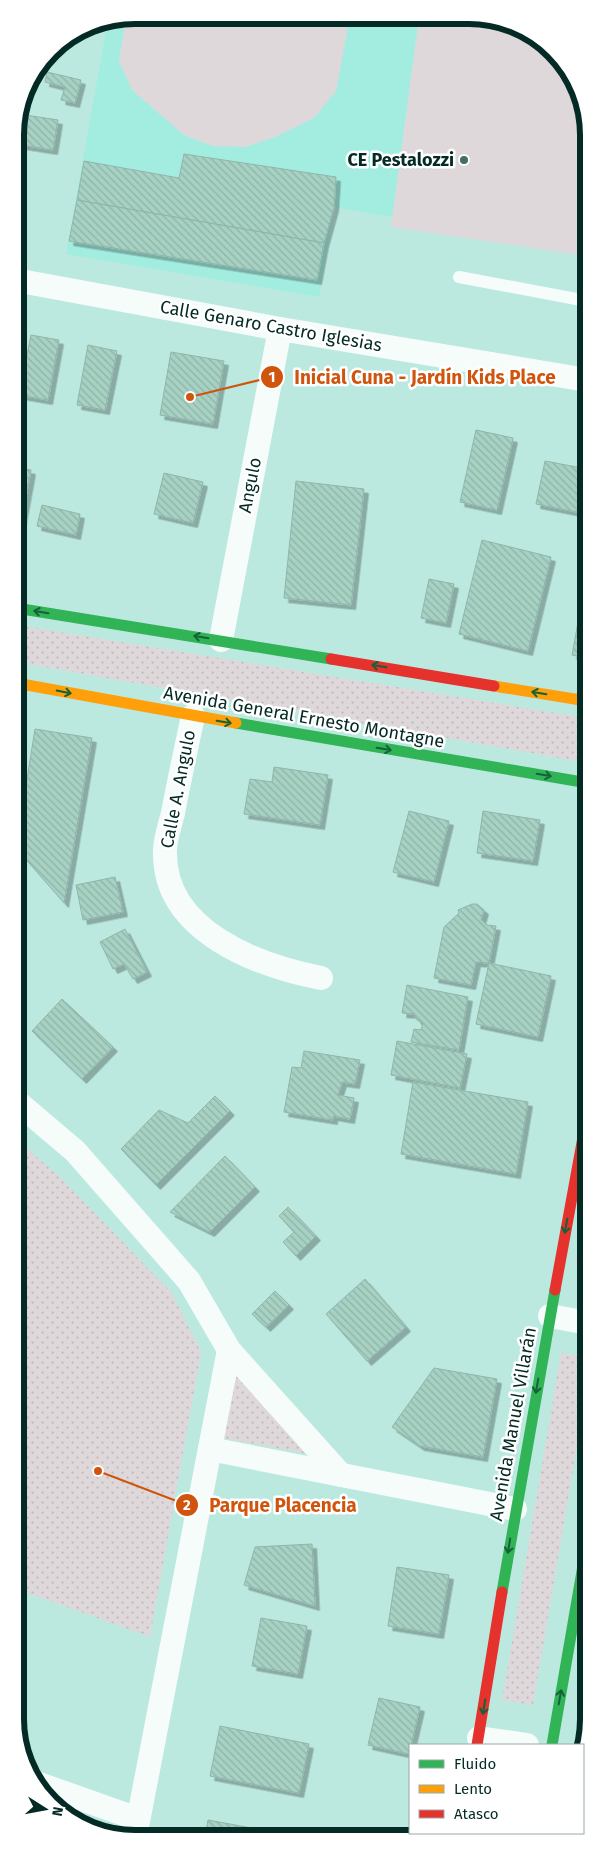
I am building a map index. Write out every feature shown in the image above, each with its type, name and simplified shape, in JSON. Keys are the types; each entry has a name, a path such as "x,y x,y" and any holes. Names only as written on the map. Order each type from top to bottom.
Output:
{"main road":[{"path":"24,609 580,700"},
{"name":"Avenida General Ernesto Montagne","path":"24,684 192,716 580,782"},
{"name":"Avenida Manuel Villarán","path":"478,1741 515,1509 580,1153"},
{"path":"552,1744 580,1579"}],"street":[{"name":"Calle Genaro Castro Iglesias","path":"24,281 280,329 580,379"},
{"name":"Angulo","path":"221,640 280,329"},
{"name":"Calle A. Angulo","path":"192,716 164,853 168,881 190,916 227,946 271,966 322,978"},
{"path":"24,1108 75,1151 189,1281 229,1350 341,1475"},
{"path":"550,1316 580,1322"},
{"path":"70,1798 136,1828 229,1350"},
{"path":"210,1450 515,1509"},
{"path":"478,1741 515,1744"}],"lane":[{"path":"459,277 580,300"}],"shaded area":[{"path":"125,24 349,24 336,91 314,118 275,137 245,147 213,146 184,135 132,90 119,61"},
{"path":"128,24 469,24 491,26 518,35 548,56 569,86 574,99 578,113 580,135 580,250 334,207 319,297 66,254 107,28"},
{"name":"CE Pestalozzi","path":"418,24 491,26 518,35 548,56 569,86 578,113 580,135 580,255 391,227"},
{"path":"24,626 580,717 580,762 24,663"},
{"path":"24,1146 59,1176 172,1293 201,1352 150,1637 24,1592"},
{"path":"580,1238 580,1266 575,1266"},
{"path":"561,1353 580,1357 580,1428 533,1705 502,1700"},
{"path":"235,1367 315,1455 222,1438"}],"building":[{"path":"47,72 81,80 75,103 61,100 65,87 45,82"},
{"path":"26,115 58,120 53,150 24,145"},
{"path":"184,154 336,177 334,207 324,243 77,200 84,161 179,178"},
{"path":"77,200 324,243 317,280 69,241"},
{"path":"31,335 59,340 48,400 24,396 24,370"},
{"path":"88,345 117,351 105,410 77,405"},
{"path":"171,352 224,361 213,424 160,415"},
{"path":"476,430 513,438 497,510 460,502"},
{"path":"545,461 580,468 580,513 536,504"},
{"path":"24,469 31,470 24,508"},
{"path":"164,473 203,482 193,523 154,514"},
{"path":"296,481 364,489 351,605 284,598"},
{"path":"42,505 80,514 76,535 37,526"},
{"path":"482,540 551,557 528,651 459,634"},
{"path":"429,579 454,584 446,623 421,618"},
{"path":"580,611 580,657 572,655"},
{"path":"35,729 92,738 64,903 24,857 24,798"},
{"path":"274,767 328,775 320,825 244,814 250,779 272,782"},
{"path":"409,811 449,821 434,882 393,872"},
{"path":"483,811 540,820 533,861 477,853"},
{"path":"115,877 123,912 83,920 76,885"},
{"path":"472,904 477,904 484,910 481,920 487,925 496,926 489,963 476,962 471,985 434,978 444,927 459,913 458,910"},
{"path":"125,929 147,972 133,979 124,964 113,969 100,942"},
{"path":"489,963 551,976 538,1037 476,1024"},
{"path":"407,985 468,997 459,1050 411,1042 414,1029 421,1030 423,1023 417,1020 414,1014 402,1013"},
{"path":"62,999 113,1047 82,1079 32,1031"},
{"path":"397,1041 467,1054 460,1088 391,1075"},
{"path":"304,1051 360,1060 355,1084 342,1082 338,1095 354,1098 350,1119 333,1116 333,1120 284,1112 292,1067 301,1068"},
{"path":"413,1082 528,1102 516,1174 401,1154"},
{"path":"215,1096 230,1111 156,1185 121,1149 159,1110 188,1123"},
{"path":"225,1156 255,1187 210,1232 170,1212"},
{"path":"288,1207 316,1236 296,1256 283,1242 294,1232 279,1216"},
{"path":"365,1279 406,1327 367,1361 326,1314"},
{"path":"275,1291 289,1305 266,1327 252,1314"},
{"path":"434,1368 497,1379 483,1457 420,1446 392,1427"},
{"path":"312,1544 315,1606 244,1585 255,1547"},
{"path":"397,1567 449,1575 439,1634 388,1626"},
{"path":"261,1618 307,1626 298,1674 252,1666"},
{"path":"379,1698 420,1707 411,1744 409,1744 409,1754 368,1745"},
{"path":"220,1726 309,1744 299,1793 210,1776"},
{"path":"208,1820 263,1830 206,1830"}],"traffic: fast":[{"path":"24,609 331,659"},
{"path":"236,723 580,782"},
{"path":"502,1592 555,1290"},
{"path":"552,1744 580,1583"}],"traffic: slow":[{"path":"24,684 236,723"},
{"path":"494,686 580,700"}],"traffic: jam":[{"path":"331,659 494,686"},
{"path":"555,1290 580,1154"},
{"path":"477,1744 502,1592"}],"place":[{"name":"CE Pestalozzi","path":"464,160"},
{"name":"Inicial Cuna - Jardín Kids Place","path":"190,397"},
{"name":"Parque Placencia","path":"98,1471"}]}
